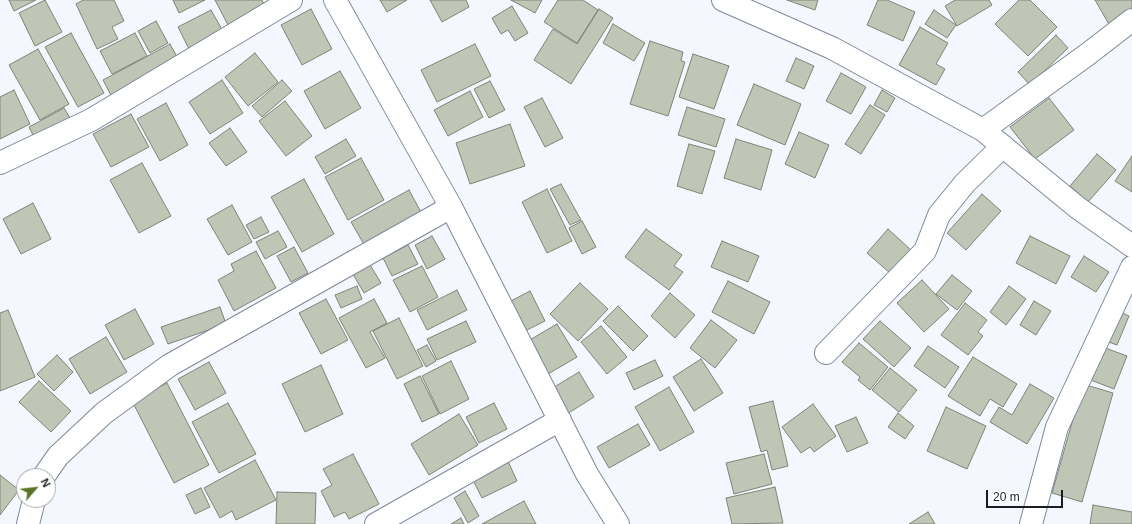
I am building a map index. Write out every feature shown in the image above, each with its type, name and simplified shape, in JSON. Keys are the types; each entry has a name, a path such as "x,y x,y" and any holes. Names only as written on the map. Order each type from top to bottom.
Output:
{"street":[{"path":"0,163 91,120 291,0"},
{"path":"335,0 451,207 587,474 618,524"},
{"path":"722,0 832,48 983,130 1078,208 1132,246"},
{"path":"983,130 1088,54 1132,20"},
{"path":"826,353 925,251 939,215 965,183 1003,146"},
{"path":"50,468 58,456 104,413 170,365 451,207"},
{"path":"1031,524 1057,427 1132,267"},
{"path":"376,524 560,420"},
{"path":"28,524 32,508"}],"building":[{"path":"9,0 36,0 14,11"},
{"path":"45,0 62,32 35,46 19,13"},
{"path":"83,0 114,0 124,21 112,27 118,39 97,49 76,4"},
{"path":"173,0 205,0 179,13"},
{"path":"215,0 262,0 265,6 228,25"},
{"path":"380,0 407,0 387,12"},
{"path":"430,0 466,0 469,7 442,22"},
{"path":"511,0 542,0 535,13"},
{"path":"558,0 583,0 598,10 577,43 544,22"},
{"path":"787,0 818,0 815,10"},
{"path":"878,0 887,0 915,12 903,41 867,25"},
{"path":"955,0 989,0 992,5 957,26 945,6"},
{"path":"1019,0 1030,0 1057,27 1028,56 995,24"},
{"path":"1095,0 1132,0 1132,12 1110,26"},
{"path":"512,6 528,33 515,41 508,30 501,34 492,18"},
{"path":"311,9 332,49 302,65 281,25"},
{"path":"599,9 613,18 571,84 534,60 553,29 577,44"},
{"path":"211,10 224,33 190,51 178,27"},
{"path":"934,10 956,25 947,38 925,24"},
{"path":"156,21 168,43 150,53 138,31"},
{"path":"613,24 645,43 634,61 603,43"},
{"path":"920,27 948,43 936,64 945,69 936,85 899,65"},
{"path":"71,33 104,93 78,107 45,47"},
{"path":"135,33 147,56 112,74 100,51"},
{"path":"1056,35 1068,48 1030,85 1018,72"},
{"path":"650,41 683,52 681,61 685,62 668,116 630,104"},
{"path":"170,44 181,64 114,101 103,80"},
{"path":"475,44 491,76 437,102 421,70"},
{"path":"38,49 69,104 40,120 9,65"},
{"path":"255,53 278,82 248,106 225,77"},
{"path":"693,54 729,66 714,109 679,97"},
{"path":"796,58 814,66 804,89 786,81"},
{"path":"340,71 361,108 325,129 304,91"},
{"path":"841,73 866,87 851,114 826,101"},
{"path":"222,80 243,113 210,134 189,102"},
{"path":"282,80 292,91 262,117 252,106"},
{"path":"490,81 505,110 489,118 474,89"},
{"path":"754,84 801,104 785,145 737,125"},
{"path":"14,90 30,124 0,139 0,97"},
{"path":"882,90 895,98 887,112 874,105"},
{"path":"470,91 483,117 448,136 434,110"},
{"path":"542,98 563,138 545,147 524,107"},
{"path":"1049,98 1074,130 1035,159 1010,127"},
{"path":"285,101 312,136 286,156 259,121"},
{"path":"166,103 188,145 160,161 137,119"},
{"path":"870,105 885,115 861,154 845,144"},
{"path":"687,107 725,119 716,147 678,135"},
{"path":"64,108 73,123 37,143 29,127"},
{"path":"131,114 149,147 111,167 93,134"},
{"path":"510,124 525,166 470,184 456,143"},
{"path":"230,128 247,152 226,166 209,143"},
{"path":"799,132 829,145 815,178 785,164"},
{"path":"346,139 356,156 325,174 315,157"},
{"path":"736,139 772,150 761,190 724,178"},
{"path":"689,144 715,151 702,194 677,186"},
{"path":"1097,154 1116,170 1088,202 1070,186"},
{"path":"1132,156 1132,192 1115,181"},
{"path":"361,158 384,200 348,220 325,177"},
{"path":"142,163 171,216 139,233 110,180"},
{"path":"304,179 334,234 302,252 271,197"},
{"path":"561,184 581,220 570,225 550,189"},
{"path":"547,189 572,241 547,253 522,202"},
{"path":"409,190 422,214 365,246 351,222"},
{"path":"982,194 1001,211 966,250 947,233"},
{"path":"33,203 51,239 21,254 3,219"},
{"path":"232,205 252,242 228,255 207,219"},
{"path":"261,217 269,232 254,239 246,225"},
{"path":"582,221 596,247 582,254 569,228"},
{"path":"646,229 682,255 674,266 683,272 669,290 625,257"},
{"path":"888,229 911,250 890,273 867,253"},
{"path":"278,231 287,247 265,259 256,242"},
{"path":"432,236 445,259 427,269 415,245"},
{"path":"1030,236 1070,256 1056,284 1016,263"},
{"path":"722,241 759,256 748,282 711,267"},
{"path":"408,245 418,264 392,276 383,258"},
{"path":"294,247 308,273 291,282 277,256"},
{"path":"256,251 276,288 234,311 218,280 234,271 231,264"},
{"path":"1084,256 1109,272 1096,292 1071,277"},
{"path":"367,260 381,283 364,293 350,269"},
{"path":"422,266 438,297 410,312 393,280"},
{"path":"952,275 972,291 957,310 936,294"},
{"path":"922,280 949,309 924,332 897,303"},
{"path":"728,281 770,302 754,334 712,312"},
{"path":"580,283 608,309 578,341 550,314"},
{"path":"357,286 362,299 341,308 335,295"},
{"path":"1009,286 1026,299 1006,325 990,312"},
{"path":"457,290 467,310 427,330 417,310"},
{"path":"530,291 545,321 525,331 509,302"},
{"path":"670,293 695,315 675,338 651,316"},
{"path":"326,299 348,340 321,354 299,313"},
{"path":"374,299 387,323 370,332 385,358 366,368 339,318"},
{"path":"1034,301 1051,311 1036,335 1020,325"},
{"path":"965,303 987,320 978,332 983,336 968,355 941,335"},
{"path":"618,306 648,336 633,351 603,321"},
{"path":"220,307 226,324 168,344 161,327"},
{"path":"135,309 154,344 124,360 105,325"},
{"path":"8,310 35,377 0,391 0,313"},
{"path":"1116,310 1129,316 1117,345 1103,340"},
{"path":"399,318 423,366 397,379 373,331"},
{"path":"711,320 737,340 715,368 690,348"},
{"path":"466,321 476,342 437,360 427,339"},
{"path":"880,321 911,348 894,367 863,339"},
{"path":"557,324 577,357 548,374 528,341"},
{"path":"601,326 627,357 607,374 581,342"},
{"path":"106,337 127,372 90,394 69,359"},
{"path":"859,343 888,367 870,390 858,380 860,377 842,362"},
{"path":"427,345 436,361 426,367 417,350"},
{"path":"928,346 959,367 945,388 914,366"},
{"path":"1100,346 1127,356 1114,389 1088,379"},
{"path":"57,355 73,372 54,391 37,374"},
{"path":"973,357 1017,384 1003,407 990,399 980,416 948,396"},
{"path":"701,359 723,393 694,411 673,377"},
{"path":"655,360 663,376 634,390 626,373"},
{"path":"451,361 469,399 440,414 422,376"},
{"path":"209,362 226,393 195,410 178,379"},
{"path":"321,365 343,414 305,432 282,384"},
{"path":"890,368 917,390 899,412 872,390"},
{"path":"579,372 594,397 567,414 551,389"},
{"path":"420,376 439,414 422,422 404,384"},
{"path":"39,381 71,411 51,432 19,402"},
{"path":"167,383 209,465 174,483 132,401"},
{"path":"1030,384 1054,398 1027,444 990,422 999,407 1012,415"},
{"path":"1083,384 1113,393 1082,502 1052,493"},
{"path":"669,387 694,432 660,451 635,407"},
{"path":"773,401 788,466 772,470 767,450 761,452 749,407"},
{"path":"228,403 256,454 219,473 192,422"},
{"path":"494,403 507,429 479,443 466,417"},
{"path":"813,404 836,436 814,452 810,447 801,453 782,427"},
{"path":"946,407 986,426 967,469 927,451"},
{"path":"898,413 914,426 905,439 888,427"},
{"path":"459,414 478,445 429,475 411,444"},
{"path":"856,417 868,443 847,452 835,426"},
{"path":"638,424 650,445 609,468 597,447"},
{"path":"353,454 379,504 349,519 345,512 334,517 321,491 332,485 323,469"},
{"path":"764,454 772,484 734,494 726,463"},
{"path":"507,459 517,481 482,498 471,476"},
{"path":"255,460 276,500 236,520 232,511 220,518 204,488"},
{"path":"0,475 16,488 16,494 0,515"},
{"path":"775,487 783,523 732,524 726,498"},
{"path":"201,488 210,507 195,514 186,495"},
{"path":"465,491 479,516 468,523 454,498"},
{"path":"277,492 316,493 315,524 276,524"},
{"path":"524,501 536,524 482,524"},
{"path":"1093,505 1132,512 1132,524 1090,524"},
{"path":"928,512 935,524 909,524"},
{"path":"461,518 464,524 451,524"}]}
